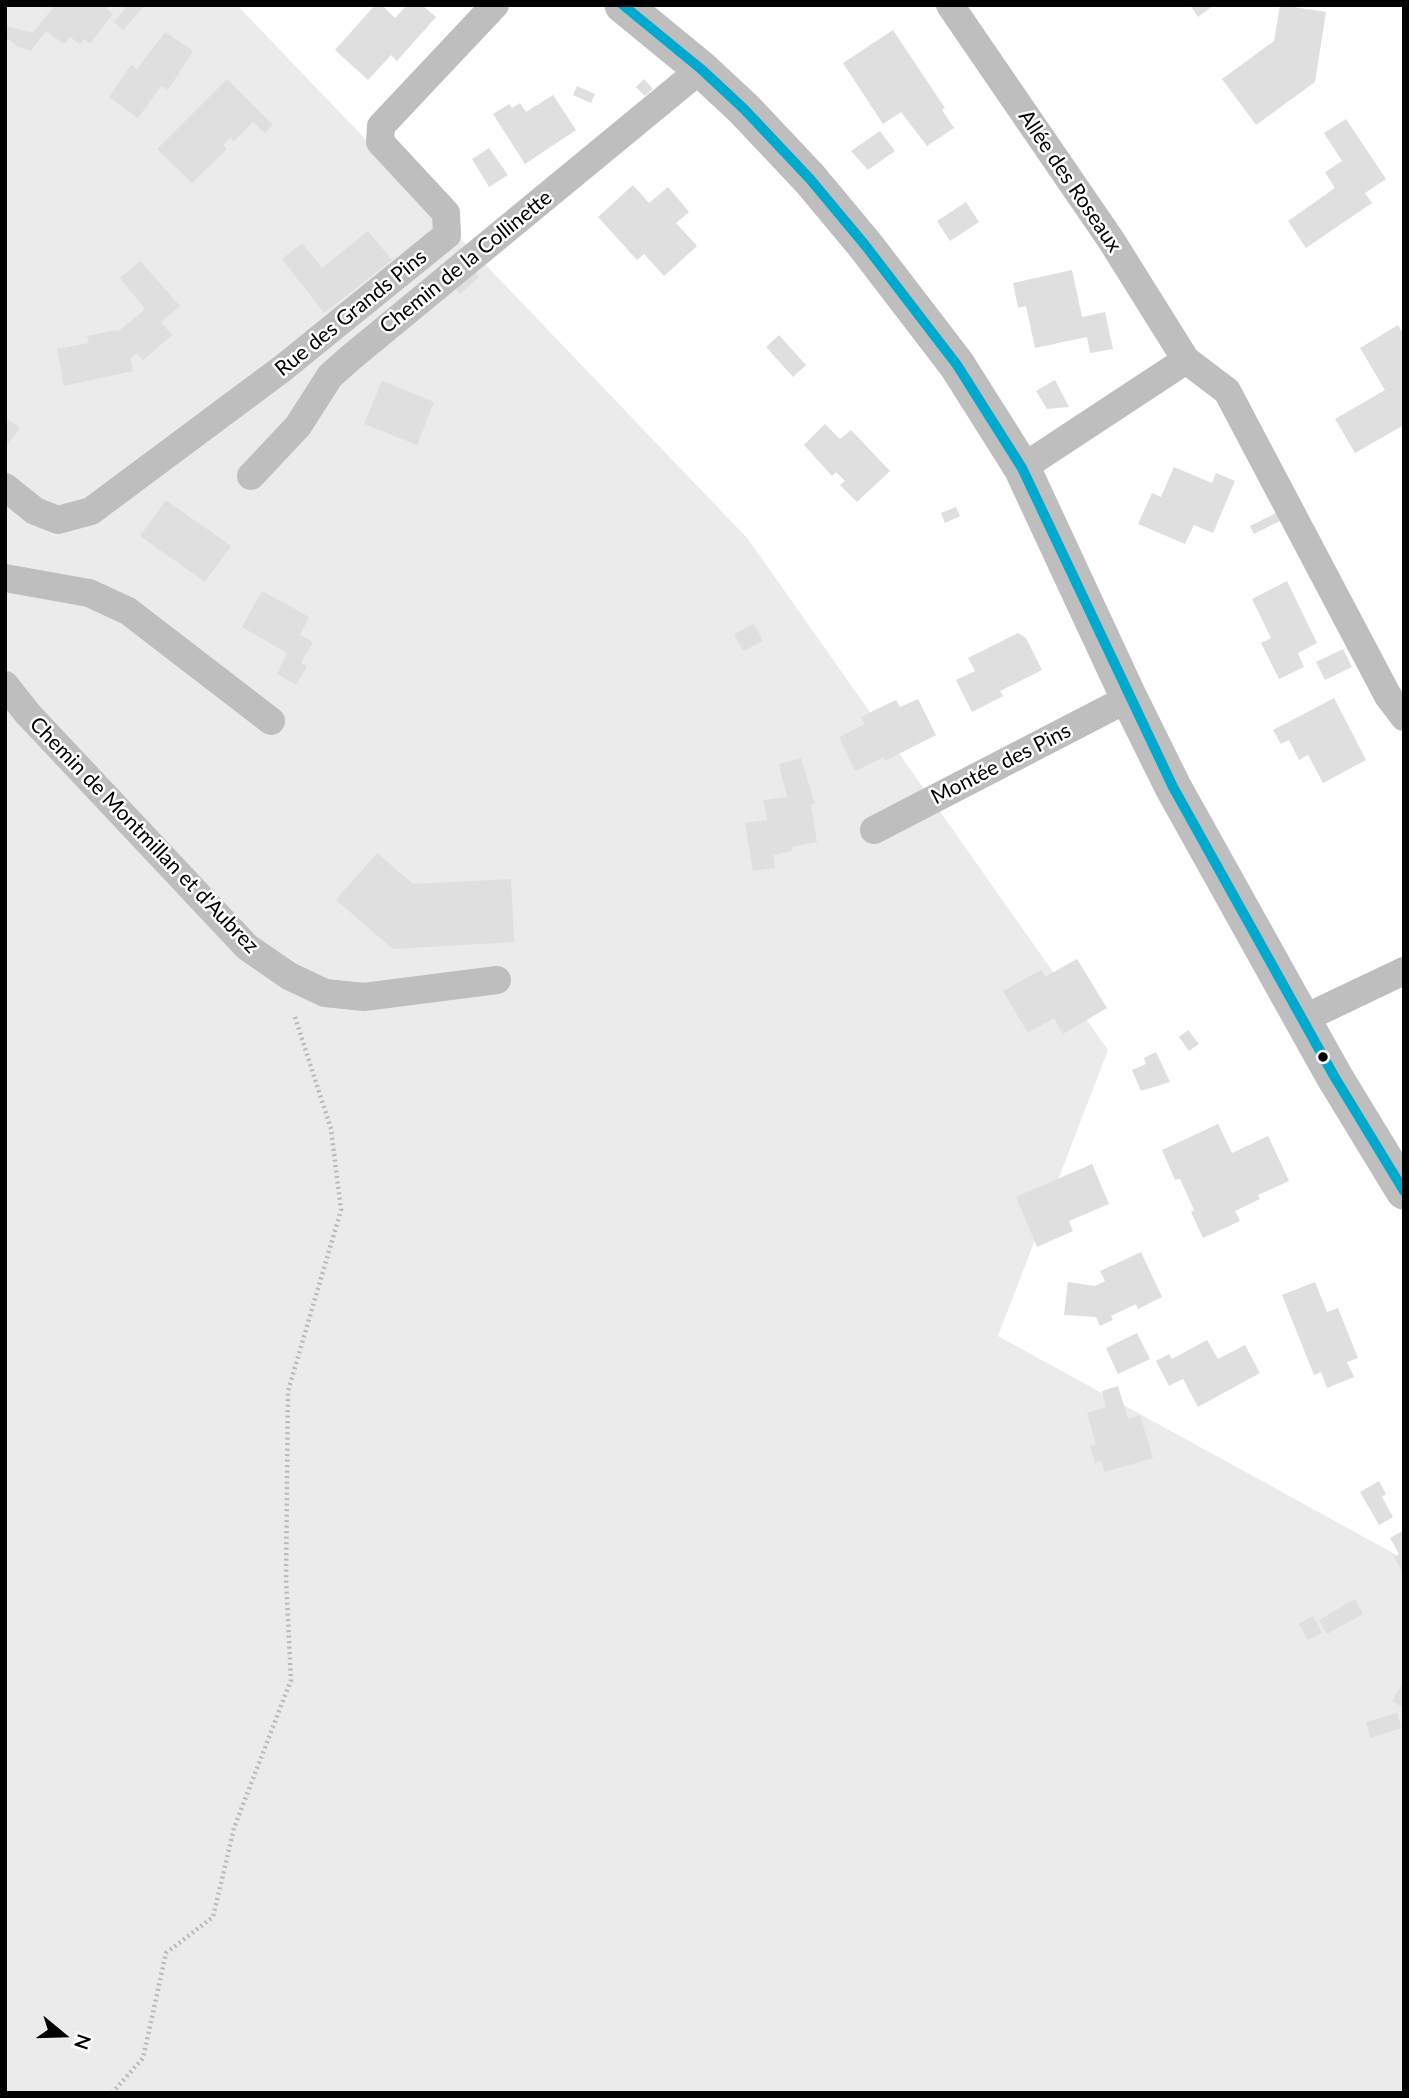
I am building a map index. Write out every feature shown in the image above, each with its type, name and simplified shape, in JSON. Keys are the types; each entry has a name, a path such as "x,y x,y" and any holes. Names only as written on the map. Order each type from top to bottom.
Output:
{"street":[{"name":"Rue des Grands Pins","path":"5,487 35,511 58,520 91,511 284,368 447,235 446,213 380,142 382,126 495,5"},
{"path":"623,5 701,69 810,179 865,245 957,365 1022,468 1173,787 1334,1076 1400,1178"},
{"name":"Allée des Roseaux","path":"950,5 1111,240 1186,360 1227,391 1388,696 1404,717"},
{"name":"Chemin de la Collinette","path":"251,476 298,426 330,376 701,69"},
{"path":"1022,468 1186,360"},
{"path":"5,578 89,593 128,611 271,721"},
{"name":"Chemin de Montmillan et d'Aubrez","path":"5,685 28,714 247,947 279,970 325,993 363,997 497,980"},
{"name":"Montée des Pins","path":"874,830 1129,698"},
{"path":"1303,1019 1404,971"}],"path":[{"path":"113,2093 143,2057 166,1953 213,1917 234,1828 290,1680 286,1578 288,1391 341,1210 331,1129 279,970"}],"shaded area":[{"path":"5,5 237,5 748,539 1108,1050 998,1336 1404,1559 1404,2093 5,2093"}],"building":[{"path":"55,5 110,5 107,9 113,14 90,44 84,39 80,44 70,37 64,44 46,31 31,51 18,47 5,36 6,26 33,33"},
{"path":"128,5 145,5 123,30 114,22"},
{"path":"375,5 382,5 395,18 407,5 422,5 436,17 397,61 391,55 368,80 335,50"},
{"path":"1190,5 1214,5 1198,17"},
{"path":"1280,5 1326,12 1315,82 1256,125 1222,79 1274,41"},
{"path":"893,30 945,108 942,110 954,128 927,146 901,112 883,124 843,63"},
{"path":"165,32 193,51 168,90 161,86 138,118 109,97 131,65 137,69"},
{"path":"227,79 273,125 265,133 253,122 234,141 230,138 223,145 227,149 192,183 157,149"},
{"path":"644,79 653,89 645,96 636,87"},
{"path":"577,86 595,94 591,103 573,95"},
{"path":"553,95 576,130 525,164 493,114 509,104 512,108 520,103 526,112"},
{"path":"1346,119 1386,179 1365,193 1372,203 1306,248 1288,221 1335,188 1325,172 1342,161 1324,133"},
{"path":"880,131 895,151 868,170 851,151"},
{"path":"489,148 508,175 489,187 472,159"},
{"path":"633,185 649,203 668,187 689,212 676,223 697,246 664,276 644,254 637,260 598,217"},
{"path":"966,202 979,222 950,241 937,221"},
{"path":"368,231 392,260 324,313 282,259 302,243 322,268"},
{"path":"140,261 180,306 161,322 172,335 143,360 137,353 130,359 133,371 64,386 57,349 89,343 87,336 116,330 118,332 145,309 120,278"},
{"path":"466,261 479,277 460,294 446,278"},
{"path":"1072,270 1082,317 1105,312 1113,349 1090,353 1087,337 1035,348 1026,306 1018,308 1013,283"},
{"path":"1398,325 1404,335 1404,425 1355,453 1335,419 1385,390 1360,348"},
{"path":"779,335 806,365 793,377 766,347"},
{"path":"1055,380 1069,407 1047,409 1036,391"},
{"path":"382,381 434,402 417,445 364,424"},
{"path":"5,418 20,428 5,448"},
{"path":"825,424 840,439 851,430 890,471 857,502 840,485 845,481 836,472 832,476 804,445"},
{"path":"1174,467 1212,483 1216,473 1235,481 1213,533 1194,525 1185,544 1138,524 1152,493 1161,497"},
{"path":"166,500 231,546 205,582 140,536"},
{"path":"956,507 960,516 945,523 941,513"},
{"path":"1276,513 1280,521 1254,534 1250,526"},
{"path":"1287,581 1317,643 1298,653 1304,667 1279,679 1261,643 1271,638 1252,599"},
{"path":"262,591 309,617 300,635 313,642 301,663 307,666 296,685 277,674 287,653 242,627"},
{"path":"754,624 763,641 743,651 734,634"},
{"path":"1018,633 1026,638 1042,670 1000,691 1003,696 972,712 956,680 975,671 968,658"},
{"path":"1343,649 1352,667 1325,680 1316,662"},
{"path":"1334,698 1366,760 1323,783 1308,755 1299,760 1289,740 1281,744 1273,730"},
{"path":"918,699 936,735 885,761 884,757 855,771 839,737 865,724 861,717 881,707 896,700 900,707"},
{"path":"801,758 815,804 811,805 817,842 791,847 792,851 773,855 775,868 753,871 745,823 767,820 763,800 787,797 779,764"},
{"path":"377,853 413,884 511,879 514,942 393,949 336,900"},
{"path":"1077,959 1107,1008 1063,1034 1054,1018 1028,1033 1003,991 1041,970 1045,977"},
{"path":"1188,1030 1199,1044 1189,1051 1179,1037"},
{"path":"1156,1052 1170,1082 1141,1091 1132,1070 1146,1064 1144,1058"},
{"path":"1218,1124 1232,1153 1268,1136 1289,1181 1258,1195 1260,1199 1235,1211 1240,1221 1203,1238 1180,1179 1175,1180 1162,1150"},
{"path":"1092,1164 1109,1204 1069,1221 1073,1231 1037,1247 1016,1197"},
{"path":"1141,1252 1162,1297 1138,1309 1136,1304 1111,1316 1113,1320 1100,1326 1096,1317 1064,1315 1068,1282 1095,1286 1105,1281 1100,1271"},
{"path":"1315,1282 1327,1312 1338,1308 1358,1358 1347,1362 1354,1377 1327,1388 1321,1372 1314,1375 1282,1295"},
{"path":"1137,1333 1150,1359 1118,1374 1106,1348"},
{"path":"1207,1340 1218,1359 1245,1345 1260,1373 1198,1407 1183,1379 1169,1386 1156,1361 1169,1354 1172,1359"},
{"path":"1118,1386 1128,1419 1140,1415 1153,1458 1105,1472 1101,1461 1095,1463 1090,1446 1096,1445 1087,1413 1106,1407 1102,1391"},
{"path":"1379,1481 1386,1494 1382,1497 1393,1517 1379,1525 1360,1492"},
{"path":"1404,1530 1404,1574 1394,1557 1399,1554 1390,1538"},
{"path":"1355,1599 1363,1614 1327,1634 1319,1620"},
{"path":"1313,1616 1322,1633 1308,1640 1299,1624"},
{"path":"1404,1681 1404,1708 1392,1701"},
{"path":"1397,1713 1402,1728 1370,1738 1366,1722"}],"transit line":[{"path":"623,5 701,69 744,109 810,179 865,245 957,365 1022,468 1173,787 1334,1076 1404,1191"}]}
